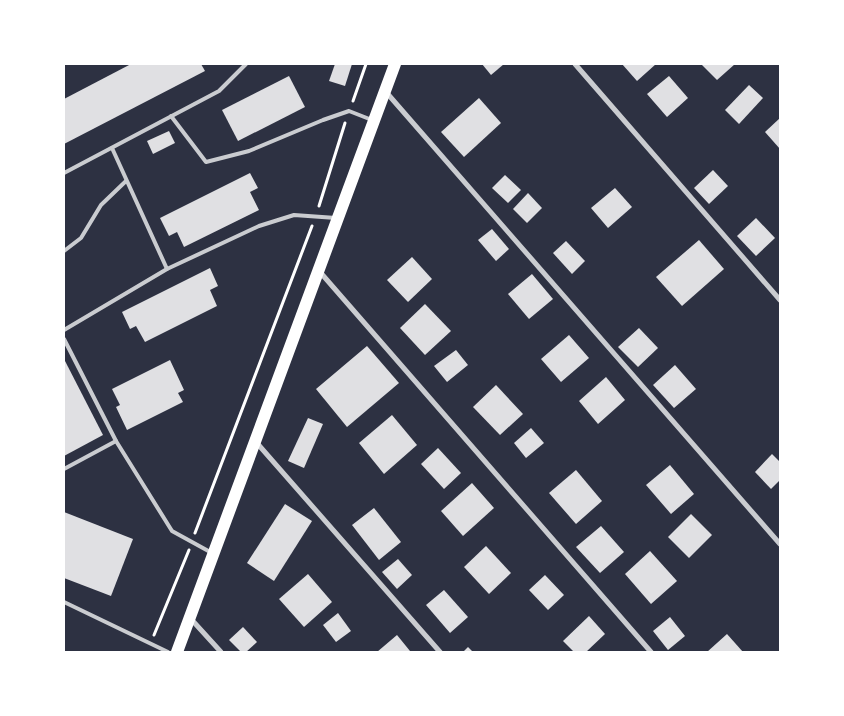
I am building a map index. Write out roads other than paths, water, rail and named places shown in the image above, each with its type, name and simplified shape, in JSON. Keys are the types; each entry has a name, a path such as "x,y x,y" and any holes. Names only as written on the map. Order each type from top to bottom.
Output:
{"main road":[{"path":"177,652 215,554 395,64"}],"street":[{"path":"575,64 780,300"},
{"path":"386,91 780,544"},
{"path":"319,270 651,652"},
{"path":"256,442 440,652"},
{"path":"191,618 221,652"}],"lane":[{"path":"64,173 219,91 246,64"},
{"path":"171,116 206,162 249,152 323,120 349,111 373,121"},
{"path":"112,148 168,269"},
{"path":"64,251 81,238 101,205 126,181"},
{"path":"64,330 168,269 259,226 294,216 339,219"},
{"path":"64,339 116,442 172,531 215,554"},
{"path":"64,469 116,442"},
{"path":"64,602 168,652"}]}
